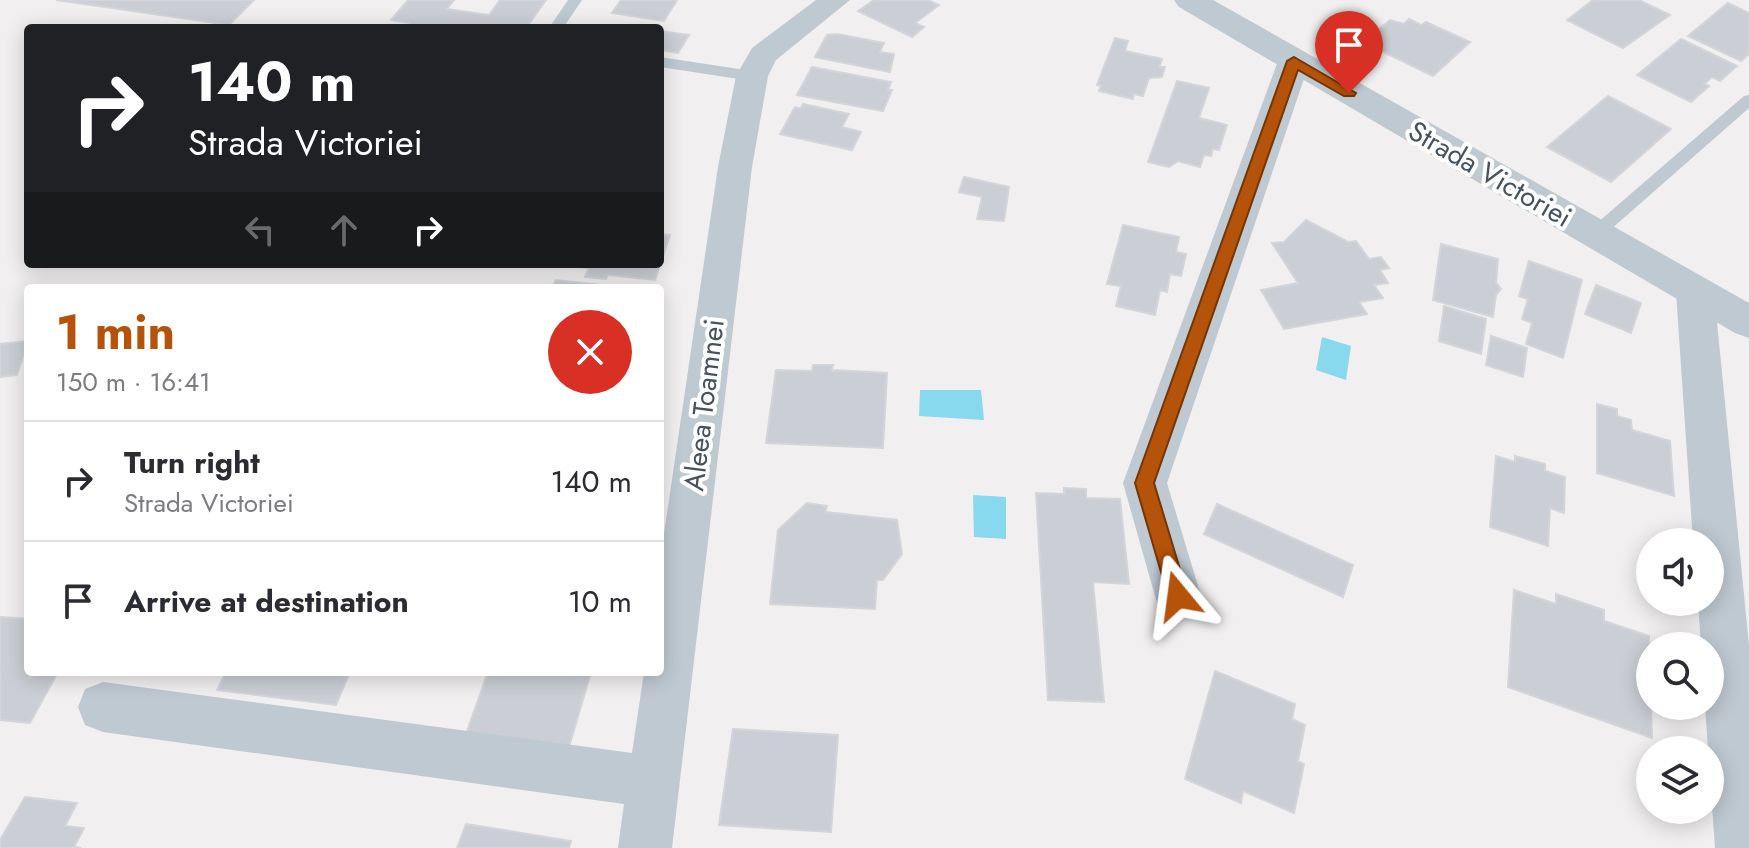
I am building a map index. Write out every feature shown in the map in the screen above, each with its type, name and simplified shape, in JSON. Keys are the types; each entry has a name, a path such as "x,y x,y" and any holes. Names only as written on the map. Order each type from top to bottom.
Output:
{"street":[{"name":"Aleea Toamnei","path":"645,848 735,167 752,76 763,55 835,0"},
{"name":"Strada Victoriei","path":"1190,0 1695,292 1746,316"},
{"path":"1178,596 1145,483 1294,61"},
{"path":"1695,292 1742,848"},
{"path":"103,707 654,782"}],"lane":[{"path":"559,24 575,0"},
{"path":"664,63 752,76"},
{"path":"1595,234 1749,100"}],"water":[{"path":"1322,337 1351,346 1346,380 1316,370"},
{"path":"920,390 981,390 984,420 919,416"},
{"path":"973,495 1006,497 1006,539 974,537"}],"building":[{"path":"56,0 254,0 230,24"},
{"path":"408,0 454,0 447,9 489,15 500,0 546,0 529,24 409,24 391,20"},
{"path":"621,0 677,0 664,21 612,13"},
{"path":"874,0 928,0 939,5 915,23 924,27 912,37 858,11"},
{"path":"1593,0 1639,0 1670,15 1623,48 1567,20"},
{"path":"1728,3 1749,13 1749,54 1741,61 1688,36"},
{"path":"1409,19 1421,25 1426,22 1470,42 1433,76 1363,42 1390,20 1404,24"},
{"path":"664,32 689,35 678,53 664,51"},
{"path":"827,35 884,43 880,52 894,54 890,72 815,57"},
{"path":"1115,38 1128,41 1125,51 1162,59 1159,67 1165,67 1162,77 1149,78 1143,96 1134,94 1133,99 1099,91 1101,86 1097,85"},
{"path":"1681,39 1737,66 1720,81 1712,77 1704,84 1709,86 1691,102 1637,75"},
{"path":"812,67 891,82 888,90 892,90 883,111 797,95"},
{"path":"1177,81 1209,88 1199,118 1227,125 1219,150 1213,149 1211,156 1204,155 1200,167 1178,161 1169,167 1148,162"},
{"path":"1608,96 1671,129 1611,182 1547,147"},
{"path":"803,104 849,114 842,127 861,132 852,150 780,134 795,107 800,109"},
{"path":"964,177 1009,187 1004,221 977,219 982,197 959,192"},
{"path":"1306,220 1348,242 1356,241 1369,259 1381,257 1389,268 1380,270 1388,283 1374,285 1383,298 1359,302 1367,314 1284,329 1261,290 1298,283 1272,243 1284,242"},
{"path":"1123,225 1179,237 1176,252 1186,254 1181,276 1170,274 1167,292 1160,290 1155,315 1116,306 1121,286 1107,284"},
{"path":"664,234 670,235 664,253"},
{"path":"1441,244 1498,259 1496,283 1501,289 1496,295 1493,317 1433,300"},
{"path":"1529,261 1582,280 1563,358 1526,344 1532,323 1522,319 1528,299 1519,296"},
{"path":"589,268 659,268 655,280 608,275 606,279 585,277"},
{"path":"556,280 592,284 554,284"},
{"path":"1596,285 1641,303 1631,333 1585,314"},
{"path":"1444,306 1486,319 1481,354 1439,341"},
{"path":"1491,336 1527,348 1523,377 1486,365"},
{"path":"24,341 24,353 17,375 0,377 0,344"},
{"path":"813,365 833,365 832,370 887,373 883,448 766,443 776,370 812,371"},
{"path":"1597,404 1617,409 1617,416 1631,420 1632,430 1670,441 1674,496 1597,473"},
{"path":"1496,456 1515,462 1515,456 1545,464 1545,471 1565,477 1564,513 1550,508 1548,546 1490,527"},
{"path":"1064,488 1086,489 1086,498 1120,499 1129,584 1093,582 1104,702 1048,700 1036,493 1064,494"},
{"path":"807,503 827,506 825,512 897,520 902,554 883,580 877,580 875,609 770,604 778,530"},
{"path":"1217,504 1353,565 1343,597 1204,534"},
{"path":"1514,590 1556,604 1556,594 1604,610 1604,621 1637,632 1636,720 1651,720 1652,736 1646,736 1508,687"},
{"path":"0,617 24,619 24,676 56,676 30,723 0,720"},
{"path":"1215,671 1295,704 1292,719 1305,725 1298,761 1304,764 1294,813 1243,791 1241,803 1185,779"},
{"path":"224,676 348,676 336,705 217,690"},
{"path":"487,676 590,676 567,754 464,740"},
{"path":"733,729 838,735 831,832 719,825"},
{"path":"25,797 77,803 65,826 84,828 74,847 81,848 0,848 0,840"},
{"path":"466,824 571,841 569,848 457,848"}],"route":[{"path":"1178,596 1145,483 1294,61 1349,93"}]}
